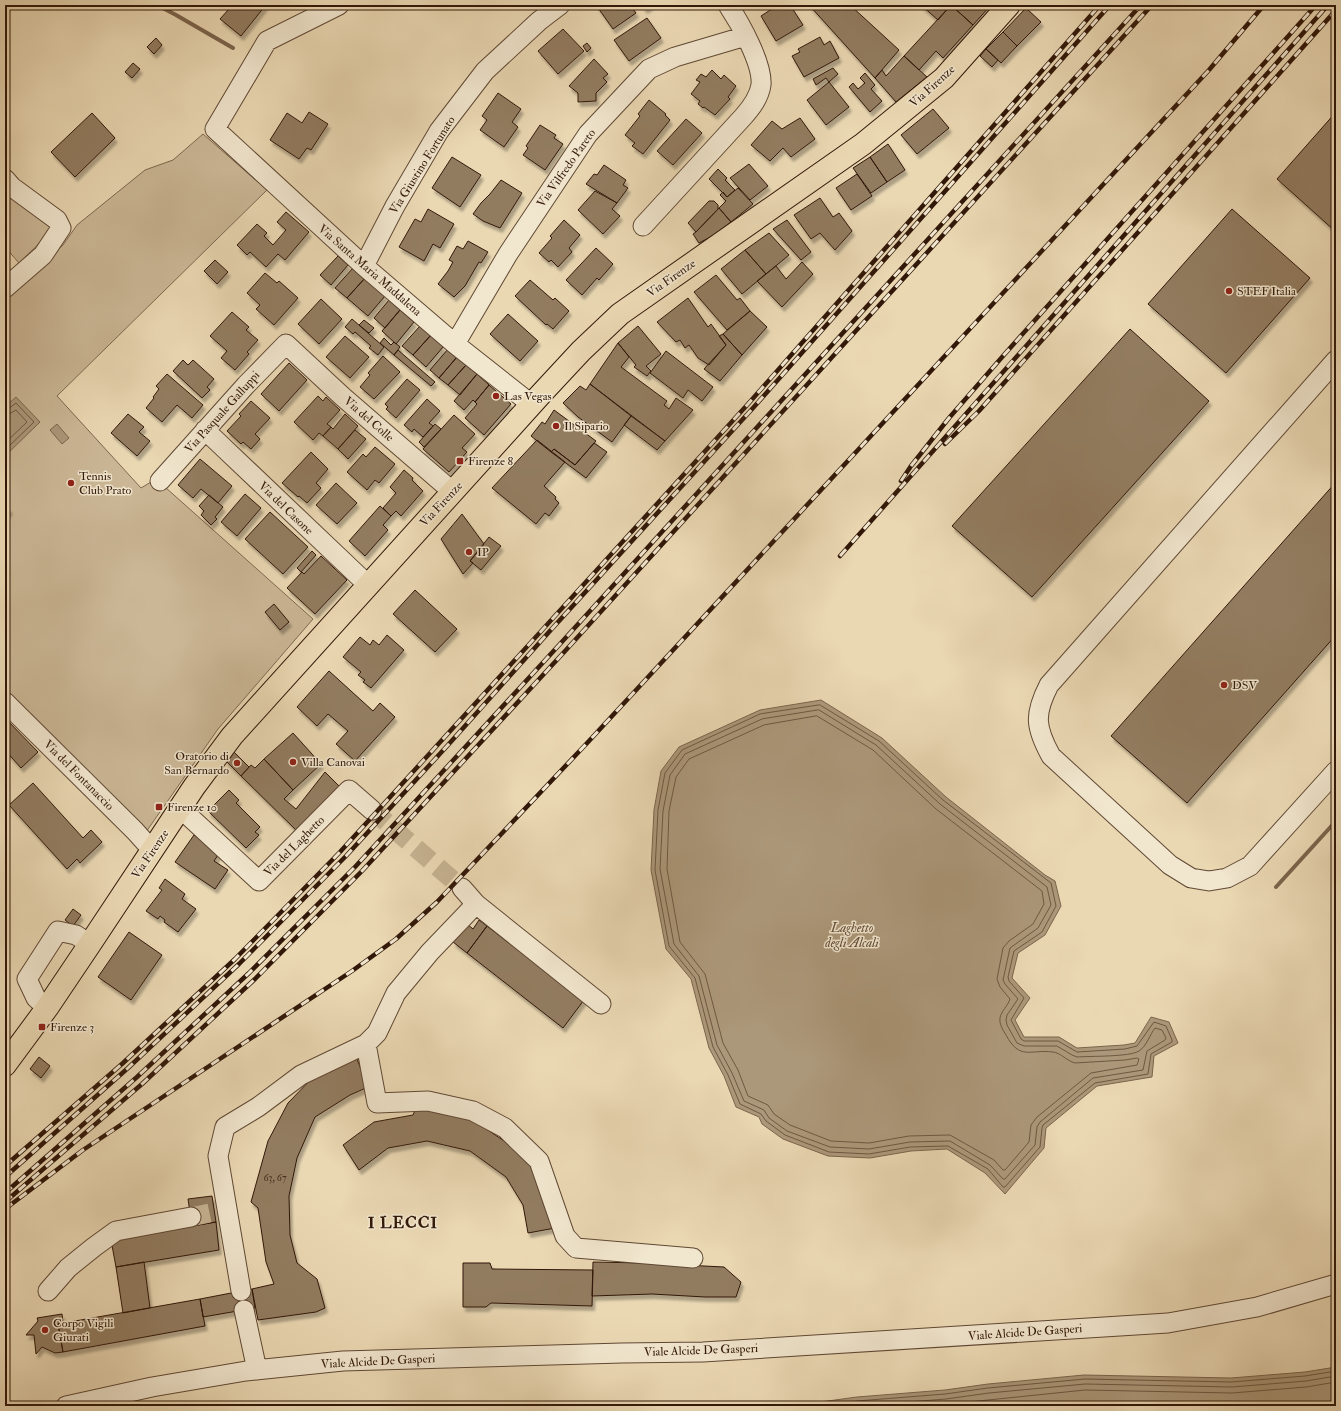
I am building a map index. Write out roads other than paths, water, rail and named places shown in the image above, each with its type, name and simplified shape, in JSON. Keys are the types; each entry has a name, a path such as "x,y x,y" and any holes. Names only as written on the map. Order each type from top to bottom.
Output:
{"main road":[{"name":"Via Firenze","path":"5,1064 47,1008 180,808 232,736 531,404 581,351 620,314 863,144 944,78 1009,5"}],"street":[{"name":"Via Santa Maria Maddalena","path":"339,5 267,41 214,129 364,266 455,344 531,404"},
{"name":"Via Giustino Fortunato","path":"364,266 395,206 439,131 485,72 539,21 560,5"},
{"path":"643,226 743,118 755,102 761,85 759,66 746,36 728,5"},
{"name":"Via Vilfredo Pareto","path":"455,344 508,254 588,134 649,69 675,57 746,36"},
{"path":"5,179 12,187 57,220 61,228 43,255 5,288"},
{"name":"Via Pasquale Galluppi","path":"160,481 246,385 286,344"},
{"name":"Via del Colle","path":"286,344 343,397 453,492"},
{"path":"1336,360 1049,685 1041,702 1038,721 1043,741 1051,756 1170,865 1191,878 1209,881 1227,878 1250,866 1336,771"},
{"name":"Via del Casone","path":"206,430 368,586"},
{"name":"Via del Fontanaccio","path":"5,702 135,831 152,850"},
{"name":"Via del Laghetto","path":"180,808 259,881 349,790 372,810"},
{"path":"462,888 476,904 601,1004"},
{"path":"257,1370 243,1300 220,1211 218,1156 225,1127 258,1107 301,1075 366,1044 377,1033 396,993 430,952 476,904"},
{"path":"47,1008 36,998 27,979 58,931 76,935 90,944"},
{"path":"366,1044 377,1102 428,1101 473,1111 505,1128 522,1144 539,1161 565,1236 576,1248 694,1258"},
{"path":"48,1291 68,1268 116,1231 191,1217"},
{"name":"Viale Alcide De Gasperi","path":"66,1406 152,1387 257,1370 343,1361 703,1352 1168,1323 1257,1307 1336,1284"}],"water":[{"path":"16,397 40,422 5,456 5,407"},
{"path":"57,424 69,438 62,444 50,430"},
{"name":"Laghetto degli Alcali","path":"821,700 882,738 946,797 1045,875 1055,881 1061,906 1045,935 1018,953 1012,978 1030,998 1015,1020 1024,1037 1059,1037 1077,1048 1124,1045 1135,1043 1151,1017 1169,1022 1178,1043 1154,1056 1152,1077 1097,1086 1046,1128 1044,1148 1005,1194 985,1173 947,1149 911,1151 870,1158 828,1156 783,1139 762,1124 759,1117 736,1107 724,1076 709,1048 691,979 666,949 651,870 654,810 661,771 679,747 760,710"},
{"path":"1336,1367 1336,1406 799,1406 857,1397 945,1390 988,1384 1084,1375 1231,1378 1305,1372"}],"waterway":[{"path":"157,5 233,48"},
{"path":"1276,887 1336,821"}],"tunnel":[{"path":"372,810 462,888"},
{"path":"191,1217 214,1212"}],"railway":[{"path":"5,1166 123,1063 235,959 340,852 748,404 1100,5"},
{"path":"5,1177 128,1068 239,964 346,856 753,408 1110,5"},
{"path":"5,1193 137,1077 249,973 355,867 560,644 1141,5"},
{"path":"5,1202 142,1084 255,979 362,871 566,650 1152,5"},
{"path":"5,1209 83,1150 352,971 396,939 437,902 589,741 1209,70 1264,5"},
{"path":"901,481 949,418 1003,356 1316,5"},
{"path":"840,556 1328,5"},
{"path":"945,444 979,411 1336,10"}],"place":[{"name":"STEF Italia","path":"1229,291"},
{"name":"Las Vegas","path":"496,396"},
{"name":"Il Sipario","path":"556,426"},
{"name":"Firenze 8","path":"460,461"},
{"name":"Tennis Club Prato","path":"71,483"},
{"name":"IP","path":"469,552"},
{"name":"DSV","path":"1224,685"},
{"name":"Villa Canovai","path":"293,762"},
{"name":"Oratorio di San Bernardo","path":"237,763"},
{"name":"Firenze 10","path":"159,807"},
{"name":"Firenze 3","path":"42,1027"},
{"name":"Corpo Vigili Giurati","path":"45,1330"}],"district":[{"name":"I LECCI","path":"403,1222"}]}
